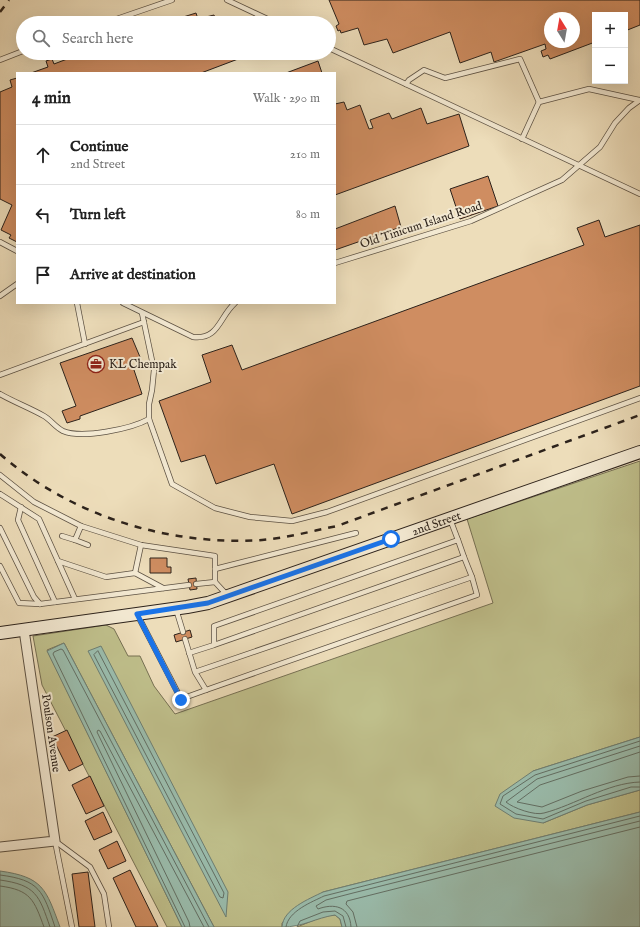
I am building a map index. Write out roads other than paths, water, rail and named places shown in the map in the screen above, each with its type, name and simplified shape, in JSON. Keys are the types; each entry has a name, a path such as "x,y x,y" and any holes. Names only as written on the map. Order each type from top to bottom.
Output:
{"street":[{"name":"2nd Street","path":"0,633 176,609 208,603 640,452"},
{"name":"Poulson Avenue","path":"24,630 55,841"},
{"path":"0,847 55,841"}],"lane":[{"path":"125,16 172,0"},
{"path":"227,0 261,16"},
{"path":"336,51 640,194"},
{"path":"0,60 16,54"},
{"path":"406,84 408,80 424,70 445,78 520,59 539,102 522,139"},
{"path":"539,102 589,89 639,100"},
{"name":"Old Tinicum Island Road","path":"336,262 471,221 562,180 600,147 615,123 639,100"},
{"path":"0,242 16,250"},
{"path":"0,296 16,285"},
{"path":"77,304 85,344"},
{"path":"125,304 193,337 202,338 209,336 220,325 234,304"},
{"path":"142,312 154,370 149,404 149,419 172,484 215,508 250,517 292,521 327,512 640,398"},
{"path":"0,375 144,322"},
{"path":"0,394 45,417 64,432 97,434 142,423 149,419"},
{"path":"0,475 34,502 81,526 141,545 215,556 215,582 228,596"},
{"path":"0,494 39,519 75,599"},
{"path":"21,508 18,520 55,602"},
{"path":"137,614 181,700 477,595 472,577 450,518"},
{"path":"75,540 81,526"},
{"path":"0,528 34,597 40,604"},
{"path":"215,569 356,533"},
{"path":"62,536 88,545"},
{"path":"214,645 214,626 458,540"},
{"path":"136,573 141,545"},
{"path":"189,653 464,557"},
{"path":"58,561 106,578 136,573 163,588"},
{"path":"0,566 19,603 40,604 189,585"},
{"path":"195,672 472,577"},
{"path":"196,584 215,582"},
{"path":"176,609 183,632"},
{"path":"185,639 195,672 206,690"},
{"path":"55,841 72,927"},
{"path":"55,841 90,867 104,894 109,927"}],"water":[{"path":"64,643 214,927 182,927 47,651"},
{"path":"101,646 228,892 226,917 88,651"},
{"path":"640,737 640,790 587,805 543,823 514,818 495,806 500,794 533,771"},
{"path":"640,812 640,927 342,927 340,919 335,915 297,926 282,927 283,921 292,910 304,901 323,892"},
{"path":"0,871 26,877 41,887 51,903 60,927 0,927"}],"railway":[{"path":"0,12 9,0"},
{"path":"0,454 28,476 58,494 89,510 122,522 157,532 191,538 227,541 262,540 290,536 337,526 640,415"}],"place":[{"name":"KL Chempak","path":"96,364"}]}
